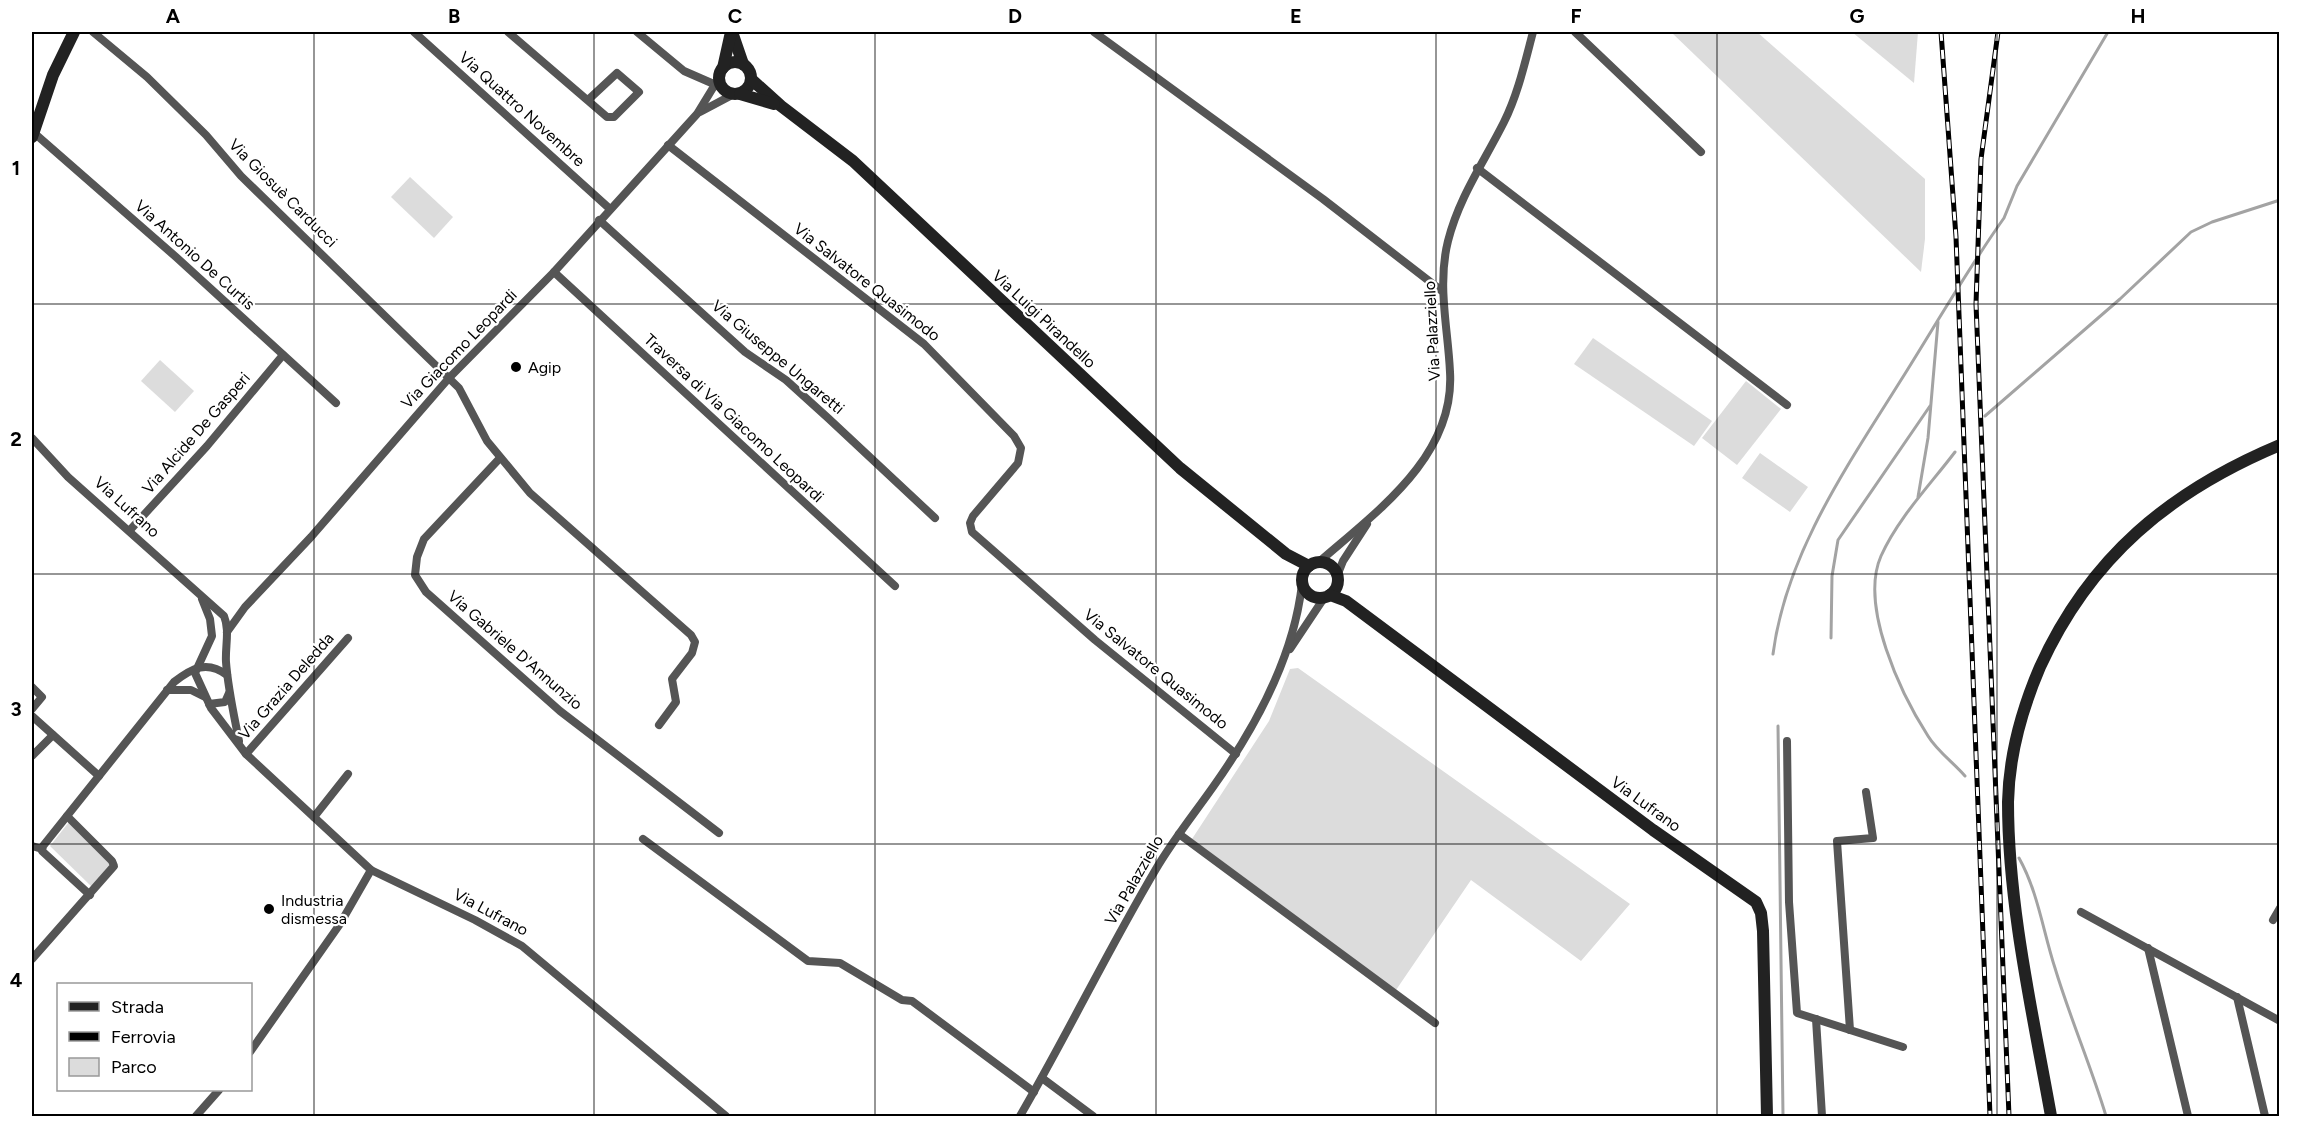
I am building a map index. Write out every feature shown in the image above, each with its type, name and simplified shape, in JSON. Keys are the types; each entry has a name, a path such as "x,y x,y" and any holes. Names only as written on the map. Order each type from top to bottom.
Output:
{"street":[{"path":"32,135 53,75 74,32"},
{"name":"Via Giosuè Carducci","path":"93,32 147,77 206,135 241,176 449,378"},
{"name":"Via Quattro Novembre","path":"414,32 610,208"},
{"path":"508,32 588,100 610,118 639,92 616,73 588,100"},
{"path":"637,32 684,71 701,79 748,88 751,79"},
{"path":"725,83 732,32"},
{"name":"Via Luigi Pirandello","path":"732,32 751,79 781,106 853,161 1180,468 1308,572"},
{"path":"1094,32 1314,191 1442,291"},
{"name":"Via Palazziello","path":"1282,663 1308,572 1374,514 1421,465 1440,432 1450,401 1450,372 1442,291 1448,239 1477,168 1504,123 1515,96 1533,32"},
{"path":"1575,32 1701,152"},
{"path":"725,83 732,63 743,64"},
{"path":"701,79 714,77 725,83"},
{"name":"Via Giacomo Leopardi","path":"697,114 725,83"},
{"name":"Via Giacomo Leopardi","path":"227,632 245,608 311,537 449,378 554,272 725,83"},
{"name":"Via Luigi Pirandello","path":"725,83 781,106"},
{"name":"Via Antonio De Curtis","path":"32,135 336,403"},
{"name":"Via Salvatore Quasimodo","path":"668,145 924,344 1014,436 1021,448 1018,463 973,516 970,523 972,532 1095,640 1236,754"},
{"path":"1477,168 1787,405"},
{"name":"Via Giuseppe Ungaretti","path":"599,220 745,352 786,380 828,417 935,518"},
{"name":"Traversa di Via Giacomo Leopardi","path":"554,272 895,586"},
{"name":"Via Alcide De Gasperi","path":"130,530 207,446 283,354"},
{"path":"449,378 459,388 487,441 530,494 685,628 695,642 692,653 672,679 676,702 659,724"},
{"name":"Via Lufrano","path":"32,438 68,477 224,616 227,632 225,645 227,675 239,743"},
{"path":"2051,1116 2025,966 2012,864 2008,802 2013,754 2023,713 2049,648 2075,601 2112,556 2162,511 2195,489 2253,456 2280,445"},
{"name":"Via Gabriele D'Annunzio","path":"500,458 424,539 417,557 415,575 426,592 561,711 719,833"},
{"name":"Via Palazziello","path":"1338,579 1343,561 1374,514"},
{"path":"1308,572 1329,564 1338,579 1346,601"},
{"name":"Via Lufrano","path":"1308,572 1308,594 1346,601 1653,830 1756,902 1761,913 1763,931 1767,1116"},
{"path":"1327,596 1338,579"},
{"name":"Via Palazziello","path":"1020,1116 1155,869 1236,754 1282,663 1327,596"},
{"name":"Via Lufrano","path":"202,598 212,625"},
{"name":"Via Giacomo Leopardi","path":"224,616 245,608"},
{"path":"196,668 211,640 212,625 224,616"},
{"name":"Via Grazia Deledda","path":"246,754 348,638"},
{"path":"42,849 167,690 188,671 196,668 213,666 227,675"},
{"name":"Via Lufrano","path":"196,668 207,700 246,754 371,870 475,920 522,946 726,1116"},
{"path":"32,687 42,697 32,709"},
{"path":"167,690 178,688 191,690 207,700 225,702 230,689"},
{"path":"32,716 99,776"},
{"path":"32,756 53,735"},
{"path":"1787,741 1789,902 1797,1013 1903,1047"},
{"path":"314,817 348,774"},
{"path":"1850,1030 1837,841 1873,838 1866,792"},
{"path":"32,959 113,869 113,862 67,816"},
{"path":"1179,834 1435,1023"},
{"path":"643,839 808,961 840,963 902,1000 912,1001 1034,1092"},
{"path":"32,846 42,849 90,896"},
{"path":"252,1049 340,924 371,870"},
{"path":"2273,920 2280,908"},
{"path":"2081,912 2280,1021"},
{"path":"2148,948 2188,1116"},
{"path":"2237,997 2265,1116"},
{"path":"1816,1019 1822,1116"},
{"path":"1042,1078 1093,1116"},
{"path":"196,1116 217,1091"}],"green space":[{"path":"1671,32 1757,32 1925,179 1925,239 1921,272"},
{"path":"1852,32 1918,32 1914,83"},
{"path":"410,177 453,217 434,238 391,197"},
{"path":"1593,338 1712,421 1694,446 1574,364"},
{"path":"160,360 194,391 175,412 141,381"},
{"path":"1746,381 1781,409 1737,465 1702,438"},
{"path":"1760,453 1808,487 1790,512 1742,478"},
{"path":"1298,668 1630,904 1581,961 1471,880 1396,990 1192,839 1269,721 1290,669"},
{"path":"69,822 111,864 93,888 50,846"}],"waterway":[{"path":"1773,654 1780,617 1791,581 1822,511 1860,444 2004,218 2017,186 2108,32"},
{"path":"1985,416 2120,299 2191,232 2212,222 2280,200"},
{"path":"1918,497 1928,438 1938,322"},
{"path":"1831,638 1832,576 1838,540 1930,406"},
{"path":"1955,452 1905,515 1888,542 1881,556 1876,576 1875,599 1886,649 1906,697 1932,741 1965,776"},
{"path":"1778,726 1783,1116"},
{"path":"2019,858 2036,898 2061,987 2106,1116"}],"railway":[{"path":"1941,32 1956,237 1990,1116"},
{"path":"1998,32 1981,159 1976,304 2009,1116"}],"place":[{"name":"Agip","path":"516,367"},
{"name":"Industria dismessa","path":"269,909"}]}
